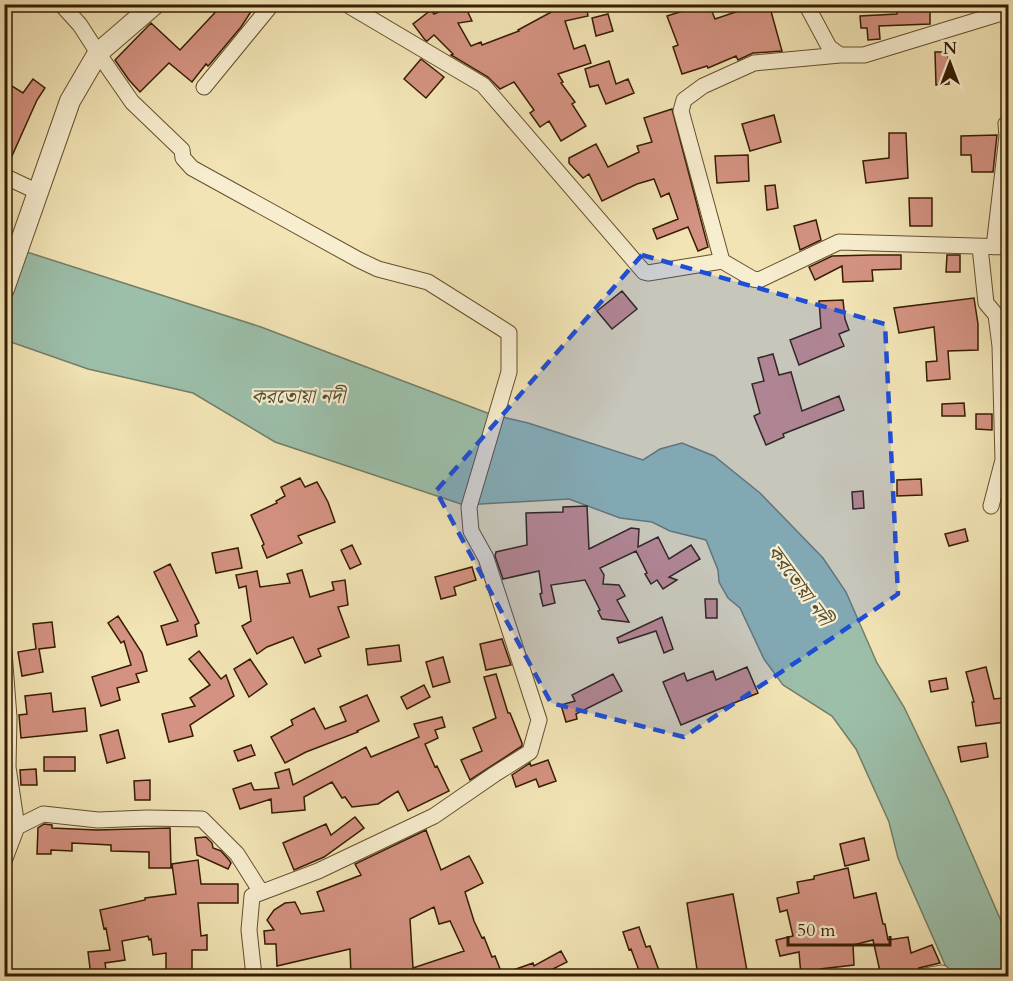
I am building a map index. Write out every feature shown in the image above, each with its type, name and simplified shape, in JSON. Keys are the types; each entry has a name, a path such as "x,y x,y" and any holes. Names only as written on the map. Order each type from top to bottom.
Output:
{"street":[{"path":"61,4 80,25 132,102 182,150 183,158 192,168 359,260 378,269 428,282 509,333 509,372 470,507 471,531 486,558 539,720 530,752 435,816 318,871 252,896 249,930 254,976"},
{"path":"4,289 70,101 98,53 155,4"},
{"path":"204,87 272,4"},
{"path":"346,4 483,85 644,272 722,261 753,279 759,280 839,242 994,247"},
{"path":"806,4 829,47 840,55"},
{"path":"722,261 681,111 684,100 704,86 754,63 864,55 1008,10"},
{"path":"991,506 1003,460 1000,346 996,315 986,303 1007,136 1006,124 1008,123"},
{"path":"4,176 38,192"},
{"path":"4,652 9,717 8,767 17,827 4,861"},
{"path":"17,827 43,814 98,820 202,819 237,854 261,892"},
{"path":"925,976 942,973"}],"highlighted area":[{"path":"642,255 885,324 898,594 684,737 551,703 436,491"}],"water":[{"name":"করতোয়া নদী","path":"5,245 261,327 490,414 528,423 643,460 660,449 682,443 714,456 760,493 823,558 846,592 877,663 904,707 948,799 1008,937 1008,976 950,976 898,858 889,822 856,749 832,716 783,685 764,659 740,608 728,598 719,582 718,570 706,540 670,531 652,522 620,518 569,499 464,505 275,442 193,393 88,369 5,340"}],"building":[{"path":"223,4 256,4 241,27 192,82 169,63 140,92 115,60 151,23 180,50"},
{"path":"456,4 464,4 472,21 458,23 471,46 481,42 482,45 519,31 566,4 586,4 588,16 565,21 574,49 585,45 591,63 558,74 563,82 561,83 575,102 572,104 586,126 561,141 549,121 540,127 530,113 534,110 514,82 500,89 488,77 451,55 453,54 434,35 427,41 425,40 413,24 431,10 434,14"},
{"path":"709,4 715,19 759,4 769,4 782,51 753,53 738,60 736,56 708,68 707,66 682,74 673,47 678,45 667,16"},
{"path":"897,4 930,4 930,24 879,26 880,39 868,40 867,28 861,28 860,16 897,14"},
{"path":"608,14 613,31 596,36 592,18"},
{"path":"935,52 948,52 949,84 936,85"},
{"path":"421,59 444,77 426,98 404,79"},
{"path":"609,61 616,84 628,79 634,93 606,104 598,85 590,87 585,69"},
{"path":"33,79 45,88 37,100 7,167 4,166 4,81 23,93"},
{"path":"672,109 708,247 698,251 688,227 657,239 653,229 678,219 669,193 661,197 654,179 637,184 602,201 589,174 583,178 569,163 569,158 596,144 608,167 639,152 637,146 652,142 644,118"},
{"path":"774,115 781,142 750,151 742,124"},
{"path":"889,133 906,133 908,178 866,183 863,161 889,158"},
{"path":"997,135 993,172 972,172 971,155 961,155 961,136"},
{"path":"748,155 749,181 717,183 715,156"},
{"path":"775,185 778,208 767,210 765,186"},
{"path":"909,198 932,198 932,226 910,226"},
{"path":"816,220 821,240 800,250 794,226"},
{"path":"901,255 901,269 872,270 873,281 843,282 842,266 815,280 809,267 832,256"},
{"path":"947,255 960,255 960,272 946,272"},
{"path":"622,291 637,309 612,329 597,311"},
{"path":"974,298 978,324 978,350 948,351 950,379 927,381 926,362 937,361 934,327 899,333 894,308"},
{"path":"843,300 849,330 839,334 844,346 799,365 790,340 821,328 819,301"},
{"path":"773,354 779,375 791,372 802,411 839,396 844,410 783,434 784,437 766,445 754,416 760,413 752,384 764,381 758,358"},
{"path":"964,403 965,416 942,416 942,404"},
{"path":"976,414 992,414 992,430 976,429"},
{"path":"300,478 305,487 317,482 328,502 335,522 298,536 302,543 267,558 262,546 264,544 251,515 277,503 276,501 285,496 281,487"},
{"path":"921,479 922,495 897,496 897,480"},
{"path":"863,491 864,508 853,509 852,492"},
{"path":"587,506 589,549 631,528 639,529 638,547 658,537 669,559 691,545 700,559 669,577 677,580 663,589 657,580 651,584 636,551 600,568 604,575 603,584 619,585 625,596 617,600 629,622 602,619 585,580 551,585 555,603 543,606 539,571 503,579 495,556 496,552 527,545 526,513 563,512 563,507"},
{"path":"965,529 968,541 949,546 945,534"},
{"path":"352,545 361,564 350,569 341,550"},
{"path":"238,548 242,568 216,573 212,553"},
{"path":"170,564 199,623 195,625 197,636 167,645 161,626 178,621 154,572"},
{"path":"472,567 476,580 454,587 456,595 441,599 435,577"},
{"path":"302,570 310,597 334,590 332,582 345,580 348,605 338,607 349,637 318,649 321,656 305,663 293,637 267,647 257,654 242,626 251,621 246,586 239,588 236,575 257,571 260,587 290,583 287,574"},
{"path":"705,599 717,599 717,618 706,618"},
{"path":"118,616 142,653 147,671 136,674 139,682 117,688 120,700 101,706 92,677 131,665 124,641 121,643 108,623"},
{"path":"662,617 673,649 664,653 656,631 619,643 617,638"},
{"path":"52,622 55,647 39,649 43,672 22,676 18,652 36,649 33,624"},
{"path":"502,639 511,665 486,670 480,644"},
{"path":"399,645 401,661 368,665 366,649"},
{"path":"199,651 221,679 226,675 234,696 190,725 193,736 169,742 162,714 195,706 190,698 210,685 189,659"},
{"path":"443,657 450,682 433,687 426,662"},
{"path":"250,659 267,684 249,697 234,669"},
{"path":"747,667 758,693 681,725 663,682 684,673 687,681 713,671 716,680"},
{"path":"986,667 994,699 1002,698 1005,722 976,726 972,702 974,702 966,672"},
{"path":"496,674 508,713 510,713 522,746 470,780 461,760 482,751 473,728 496,718 484,677"},
{"path":"613,674 622,691 576,714 577,719 566,722 561,705 575,701 572,695"},
{"path":"946,678 948,689 931,692 929,681"},
{"path":"424,685 430,697 407,709 401,697"},
{"path":"51,693 53,712 85,708 87,731 21,738 19,715 27,714 25,696"},
{"path":"367,695 379,721 285,763 271,737 293,725 291,720 314,708 325,729 346,721 340,707"},
{"path":"442,717 445,727 435,730 438,738 425,744 449,791 408,811 398,791 378,804 352,807 345,797 342,798 332,782 304,797 305,810 272,813 271,799 240,809 233,789 251,783 254,790 279,788 275,773 289,769 293,785 366,747 371,757 419,737 414,724"},
{"path":"118,730 125,758 107,763 100,735"},
{"path":"986,743 988,757 961,762 958,747"},
{"path":"251,745 255,755 238,761 234,751"},
{"path":"44,757 75,757 75,771 44,771"},
{"path":"548,760 556,781 539,787 536,779 516,787 512,775 530,763 531,766"},
{"path":"36,769 37,785 21,785 20,770"},
{"path":"150,780 150,800 135,800 134,781"},
{"path":"355,817 364,828 324,857 294,870 283,843 326,824 331,835"},
{"path":"44,824 52,825 52,828 97,830 170,828 171,868 149,868 149,852 111,851 111,845 72,843 72,851 51,850 51,854 37,854 38,828"},
{"path":"426,830 441,870 469,856 474,865 483,883 465,892 474,921 492,957 495,956 502,974 533,963 534,966 561,951 567,962 539,976 351,976 350,949 277,966 276,944 265,944 264,931 274,930 267,920 274,910 285,903 295,902 301,914 324,911 317,892 361,875 355,864","holes":["434,907 439,924 450,921 464,951 413,968 410,919"]},
{"path":"206,837 212,843 213,848 221,851 229,860 231,863 228,869 197,855 195,838"},
{"path":"864,838 869,860 845,866 840,844"},
{"path":"198,860 201,884 238,884 238,903 198,903 201,936 207,935 207,950 192,950 192,976 166,976 166,953 153,955 151,939 149,940 148,936 122,941 125,960 105,963 107,976 91,976 88,952 110,950 100,910 145,900 145,898 176,894 172,864"},
{"path":"848,868 854,898 876,893 888,940 908,937 911,953 932,945 940,963 919,968 916,976 881,976 873,940 853,945 854,965 820,969 821,976 801,976 799,952 780,956 776,940 793,936 787,910 780,912 777,898 799,893 797,882"},
{"path":"733,894 748,976 698,976 687,903"},
{"path":"639,927 646,947 650,946 661,976 641,976 631,949 629,950 623,932"}]}
